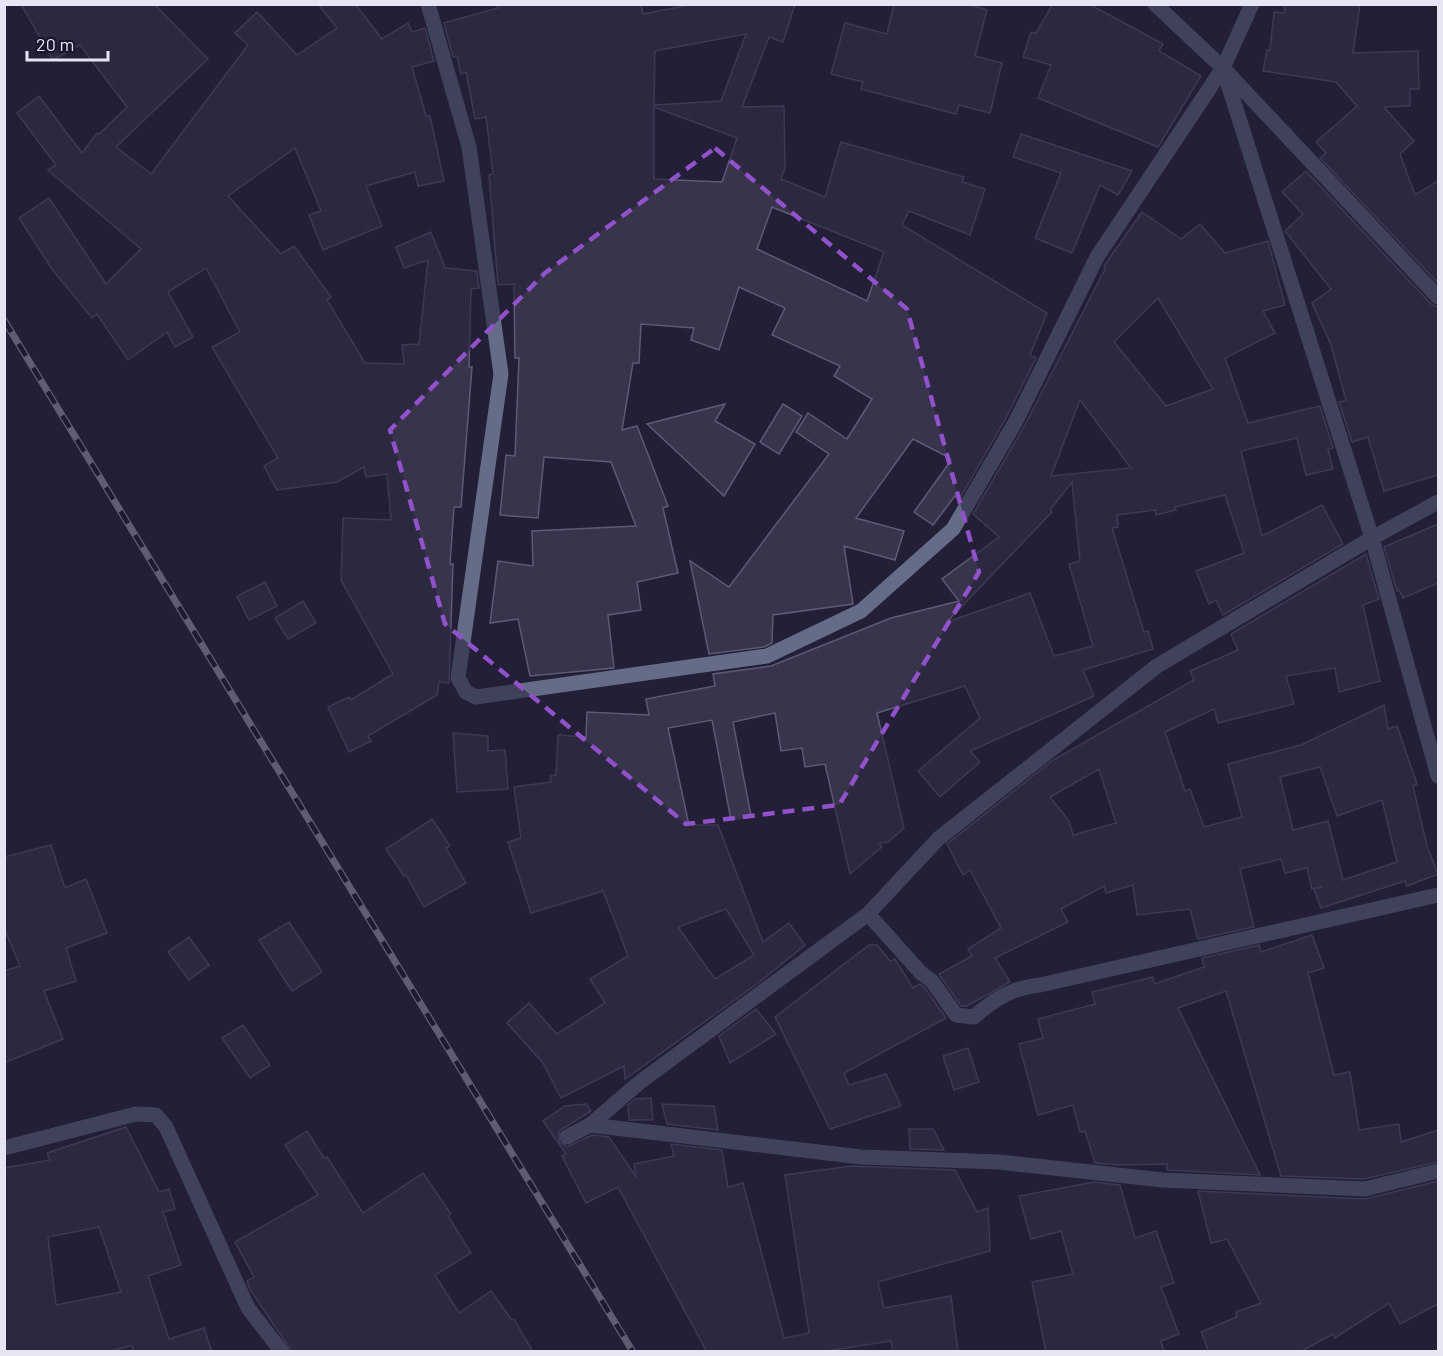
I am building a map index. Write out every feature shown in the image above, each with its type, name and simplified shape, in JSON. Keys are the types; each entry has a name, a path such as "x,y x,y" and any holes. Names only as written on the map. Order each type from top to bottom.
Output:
{"street":[{"path":"428,4 469,147 501,374 458,678 466,692 477,697 767,656 861,611 953,529 1016,421 1097,257 1223,68 1252,4"},
{"path":"1155,4 1223,68 1438,297"},
{"path":"1223,68 1372,538 1438,776"},
{"path":"567,1137 590,1125 640,1082 868,914 938,839 1157,666 1372,538 1438,502"},
{"path":"868,914 921,973 932,981 956,1015 974,1017 985,1007 1020,987 1040,985 1438,894"},
{"path":"4,1149 136,1114 156,1115 166,1127 248,1308 282,1352"},
{"path":"590,1125 861,1157 999,1162 1163,1180 1365,1189 1438,1171"}],"highlighted area":[{"path":"715,148 907,309 979,572 839,805 686,824 445,624 390,430 545,273"}],"building":[{"path":"21,4 154,4 208,59 116,147 151,174 248,45 235,33 257,12 297,55 337,28 318,4 355,4 382,39 408,23 412,32 425,28 434,61 412,67 426,116 430,116 444,181 418,186 415,172 366,186 382,226 323,250 309,215 321,211 295,148 228,196 281,254 294,246 331,297 327,300 365,363 404,364 402,345 419,344 428,260 404,268 396,247 431,232 445,268 477,271 479,288 471,289 469,367 472,367 461,507 454,507 450,564 453,564 449,683 439,682 437,695 368,736 371,741 349,752 328,707 349,697 351,700 393,674 341,580 343,518 391,520 387,474 366,477 364,467 337,482 277,490 264,466 278,458 212,347 240,332 206,268 168,292 193,337 175,347 167,332 128,360 97,314 92,318 52,269 19,218 49,198 106,284 141,249 48,170 56,165 17,113 39,96 82,153 97,133 99,134 127,107 80,45 53,60"},
{"path":"497,4 641,4 643,14 694,4 795,4 783,42 769,37 742,107 784,106 785,168 781,179 825,197 841,142 964,177 962,182 985,189 970,235 909,211 902,225 1047,313 1030,355 1036,358 1007,416 959,500 955,496 933,525 914,512 952,459 913,439 856,518 904,531 895,560 844,546 853,604 773,615 772,643 764,647 709,654 690,561 729,587 829,454 796,432 808,413 847,439 872,399 834,376 840,366 772,335 785,308 739,287 719,350 691,340 694,328 641,324 639,363 633,363 622,430 637,426 668,506 663,508 678,573 637,582 641,610 608,615 614,668 530,676 518,619 490,623 498,561 533,566 532,531 636,526 611,462 544,457 538,518 500,515 506,455 515,456 519,358 515,358 514,284 498,285 489,175 493,174 486,117 475,119 466,72 461,74 457,56 453,57 444,23 498,8","holes":["746,34 721,101 654,105 655,51","654,107 737,138 722,182 654,179","772,207 884,252 867,301 757,249"]},
{"path":"894,4 968,4 987,10 975,56 1002,63 990,113 959,105 956,114 861,89 863,82 831,74 845,23 887,34"},
{"path":"1053,4 1089,4 1163,44 1159,51 1201,76 1158,147 1038,98 1051,65 1023,57 1031,32 1036,33"},
{"path":"1284,4 1360,4 1353,53 1418,51 1419,89 1410,89 1410,106 1384,107 1414,141 1400,154 1415,195 1438,181 1438,283 1320,158 1326,153 1316,142 1357,106 1336,82 1263,71 1267,50 1270,50 1274,12 1285,13"},
{"path":"1021,134 1132,171 1118,195 1100,185 1072,253 1035,238 1061,173 1013,157"},
{"path":"1306,171 1431,304 1438,307 1438,475 1384,491 1368,437 1352,442 1339,402 1346,400 1331,345 1312,303 1331,289 1285,231 1303,214 1282,192"},
{"path":"1142,212 1181,239 1200,224 1225,253 1268,241 1285,305 1263,311 1275,333 1225,358 1248,423 1320,406 1333,448 1328,449 1333,469 1306,475 1297,438 1241,451 1262,536 1322,505 1343,544 1223,615 1216,600 1209,604 1196,571 1244,553 1225,495 1175,507 1176,510 1156,515 1155,510 1117,515 1118,527 1112,528 1144,632 1148,631 1153,649 1083,670 1094,696 970,751 980,762 940,797 918,771 980,718 965,686 877,713 904,828 888,842 879,843 882,847 850,874 825,764 805,767 802,748 781,751 775,713 733,722 751,816 731,820 712,720 668,728 689,825 718,825 763,942 789,923 805,945 757,984 625,1079 624,1066 561,1098 543,1063 507,1023 529,1003 557,1034 605,1003 590,979 628,956 603,891 531,913 508,842 521,838 514,787 551,782 550,776 556,775 558,735 586,737 587,712 649,715 646,699 715,686 713,674 771,666 891,618 959,601 942,579 999,537 973,514 1025,425 1106,267 1104,266","holes":["1158,298 1213,389 1166,406 1114,342","1080,400 1131,468 1051,476","1072,482 1080,561 1069,564 1093,646 1054,656 1030,593 947,622 1052,512 1050,510","726,909 754,955 715,979 678,927"]},
{"path":"725,404 715,421 755,444 724,496 647,424"},
{"path":"783,404 802,416 779,454 760,442"},
{"path":"1438,524 1438,583 1403,598 1399,590 1397,591 1384,547"},
{"path":"1366,554 1379,599 1363,605 1380,681 1339,692 1335,668 1286,676 1294,704 1218,723 1214,709 1165,732 1185,791 1190,789 1204,827 1242,817 1228,764 1301,745 1384,705 1388,729 1397,726 1417,784 1413,786 1427,846 1438,874 1407,886 1405,881 1321,908 1314,889 1322,887 1312,889 1307,868 1285,873 1281,859 1240,869 1254,927 1198,939 1190,909 1137,915 1133,885 1106,893 1104,886 1061,909 1068,922 995,958 1010,982 967,1006 961,1006 939,974 972,956 968,949 1001,928 970,870 963,875 947,844 1053,760 1194,680 1190,671 1238,650 1231,634","holes":["1320,767 1337,816 1382,800 1397,862 1343,880 1328,821 1293,830 1280,777","1099,769 1116,823 1073,835 1069,821 1050,797"]},
{"path":"265,582 277,606 249,620 237,596"},
{"path":"303,601 316,623 288,639 275,618"},
{"path":"453,733 488,736 488,751 505,750 508,789 457,792"},
{"path":"432,819 450,846 446,848 466,883 424,907 406,875 404,876 386,849"},
{"path":"51,845 65,888 86,879 107,933 66,948 76,981 44,991 63,1039 4,1063 4,971 20,966 4,928 4,857"},
{"path":"289,922 322,972 292,991 259,940"},
{"path":"1312,935 1324,968 1308,973 1334,1075 1350,1072 1359,1130 1399,1124 1401,1142 1438,1130 1438,1162 1364,1179 1281,1176 1226,991 1178,1008 1260,1175 1167,1170 1167,1164 1095,1163 1085,1131 1080,1132 1073,1105 1038,1115 1019,1044 1043,1038 1038,1019 1095,1004 1092,992 1153,977 1154,984 1204,967 1202,958 1259,945 1261,952"},
{"path":"189,937 209,965 189,980 168,952"},
{"path":"869,945 877,945 890,961 895,959 913,988 920,984 925,988 946,1018 844,1073 849,1085 886,1074 901,1106 830,1129 775,1017"},
{"path":"756,1009 776,1034 730,1063 719,1036"},
{"path":"243,1025 270,1065 250,1078 222,1038"},
{"path":"968,1048 979,1082 954,1090 943,1056"},
{"path":"651,1098 653,1120 629,1120 628,1105 635,1099"},
{"path":"586,1104 591,1111 559,1131 559,1142 567,1147 592,1135 609,1137 636,1177 634,1164 674,1156 671,1144 722,1150 728,1187 743,1183 784,1338 809,1333 785,1175 851,1166 955,1170 977,1212 988,1208 990,1251 878,1282 884,1308 951,1296 958,1352 893,1352 891,1341 820,1352 707,1352 618,1187 586,1203 562,1156 566,1154 543,1121 565,1106"},
{"path":"662,1104 714,1106 718,1130 667,1124"},
{"path":"126,1127 159,1192 169,1189 175,1209 163,1212 181,1265 148,1276 169,1339 204,1328 212,1352 134,1352 132,1346 105,1352 4,1352 4,1168 50,1160 47,1153","holes":["99,1227 121,1292 56,1305 48,1237"]},
{"path":"909,1129 933,1129 944,1150 910,1149"},
{"path":"307,1131 324,1158 327,1157 363,1213 423,1173 451,1214 448,1216 471,1253 435,1275 459,1313 491,1291 512,1320 514,1319 533,1352 292,1352 249,1288 247,1281 254,1277 235,1242 318,1195 285,1145"},
{"path":"1438,1181 1438,1304 1400,1324 1389,1303 1335,1338 1333,1334 1300,1352 1209,1352 1201,1332 1237,1317 1236,1312 1261,1303 1227,1239 1211,1243 1198,1191 1365,1199"},
{"path":"1094,1182 1120,1185 1135,1238 1156,1231 1174,1283 1161,1287 1179,1334 1161,1341 1164,1352 1046,1352 1032,1282 1073,1274 1061,1231 1031,1239 1019,1196"}],"railway":[{"path":"4,320 633,1352"}]}
